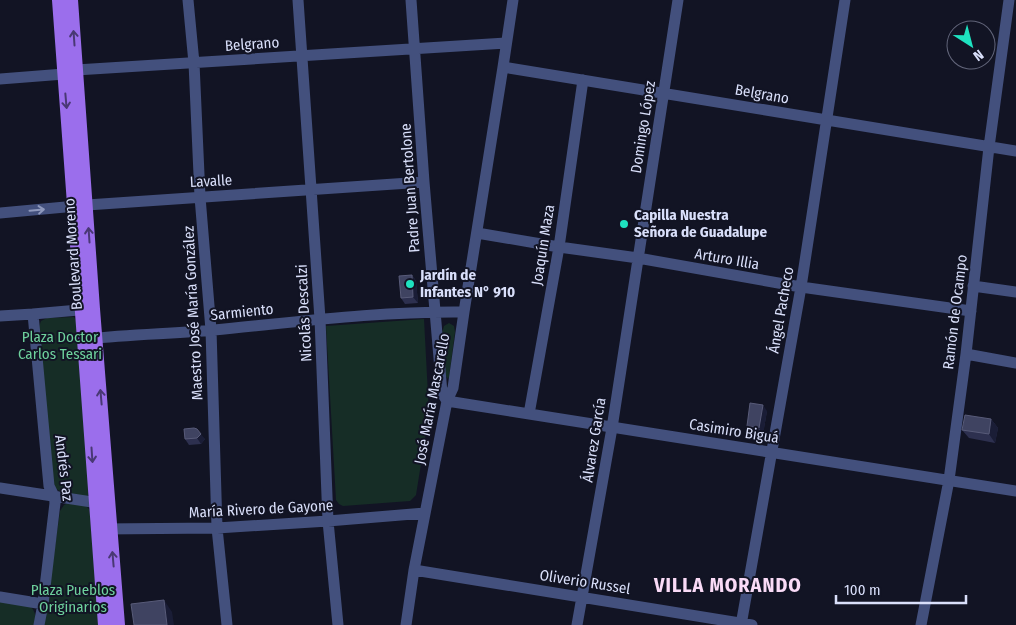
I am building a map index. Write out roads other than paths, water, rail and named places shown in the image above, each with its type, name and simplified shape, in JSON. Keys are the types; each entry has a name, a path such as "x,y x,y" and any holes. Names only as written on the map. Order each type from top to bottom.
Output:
{"main road":[{"name":"Boulevard Moreno","path":"58,0 70,72"},
{"name":"Boulevard Moreno","path":"71,0 70,72 73,183 80,206 104,529 118,625"},
{"name":"Boulevard Moreno","path":"104,529 99,553 105,625"}],"street":[{"name":"Maestro José María González","path":"188,0 194,63 200,197 211,330 217,528 227,625"},
{"name":"Nicolás Descalzi","path":"298,0 320,319 328,521 338,625"},
{"name":"Padre Juan Bertolone","path":"411,0 442,393 447,402"},
{"name":"José María Mascarello","path":"406,625 414,570 447,402 453,388 513,0"},
{"name":"Domingo López","path":"638,258 678,0"},
{"name":"Ángel Pacheco","path":"745,624 845,0"},
{"name":"Ramón de Ocampo","path":"921,625 949,480 966,354 989,147 1009,0"},
{"name":"Belgrano","path":"0,80 70,72 506,43"},
{"name":"Belgrano","path":"504,67 1016,152"},
{"name":"Joaquín Maza","path":"529,414 559,247 583,80"},
{"name":"Lavalle","path":"0,213 424,182"},
{"name":"Arturo Illia","path":"477,233 800,286 971,311"},
{"name":"Álvarez García","path":"577,625 612,428 638,258"},
{"path":"974,286 1016,292"},
{"path":"0,316 88,309"},
{"name":"Sarmiento","path":"90,339 211,330 320,319 464,312"},
{"name":"Andrés Paz","path":"33,314 49,486 55,503 39,625"},
{"path":"966,354 1016,363"},
{"name":"Casimiro Biguá","path":"447,402 1016,491"},
{"path":"0,488 103,503"},
{"name":"María Rivero de Gayone","path":"104,529 217,528 425,513"},
{"name":"Oliverio Russel","path":"414,570 745,624"},
{"path":"0,597 43,604"}],"place":[{"name":"Capilla Nuestra Señora de Guadalupe","path":"624,224"},
{"name":"Jardín de Infantes N° 910","path":"410,284"}],"district":[{"name":"VILLA MORANDO","path":"728,585"}],"park label":[{"name":"Plaza Doctor Carlos Tessari","path":"60,346"},
{"name":"Plaza Pueblos Originarios","path":"73,598"}]}
